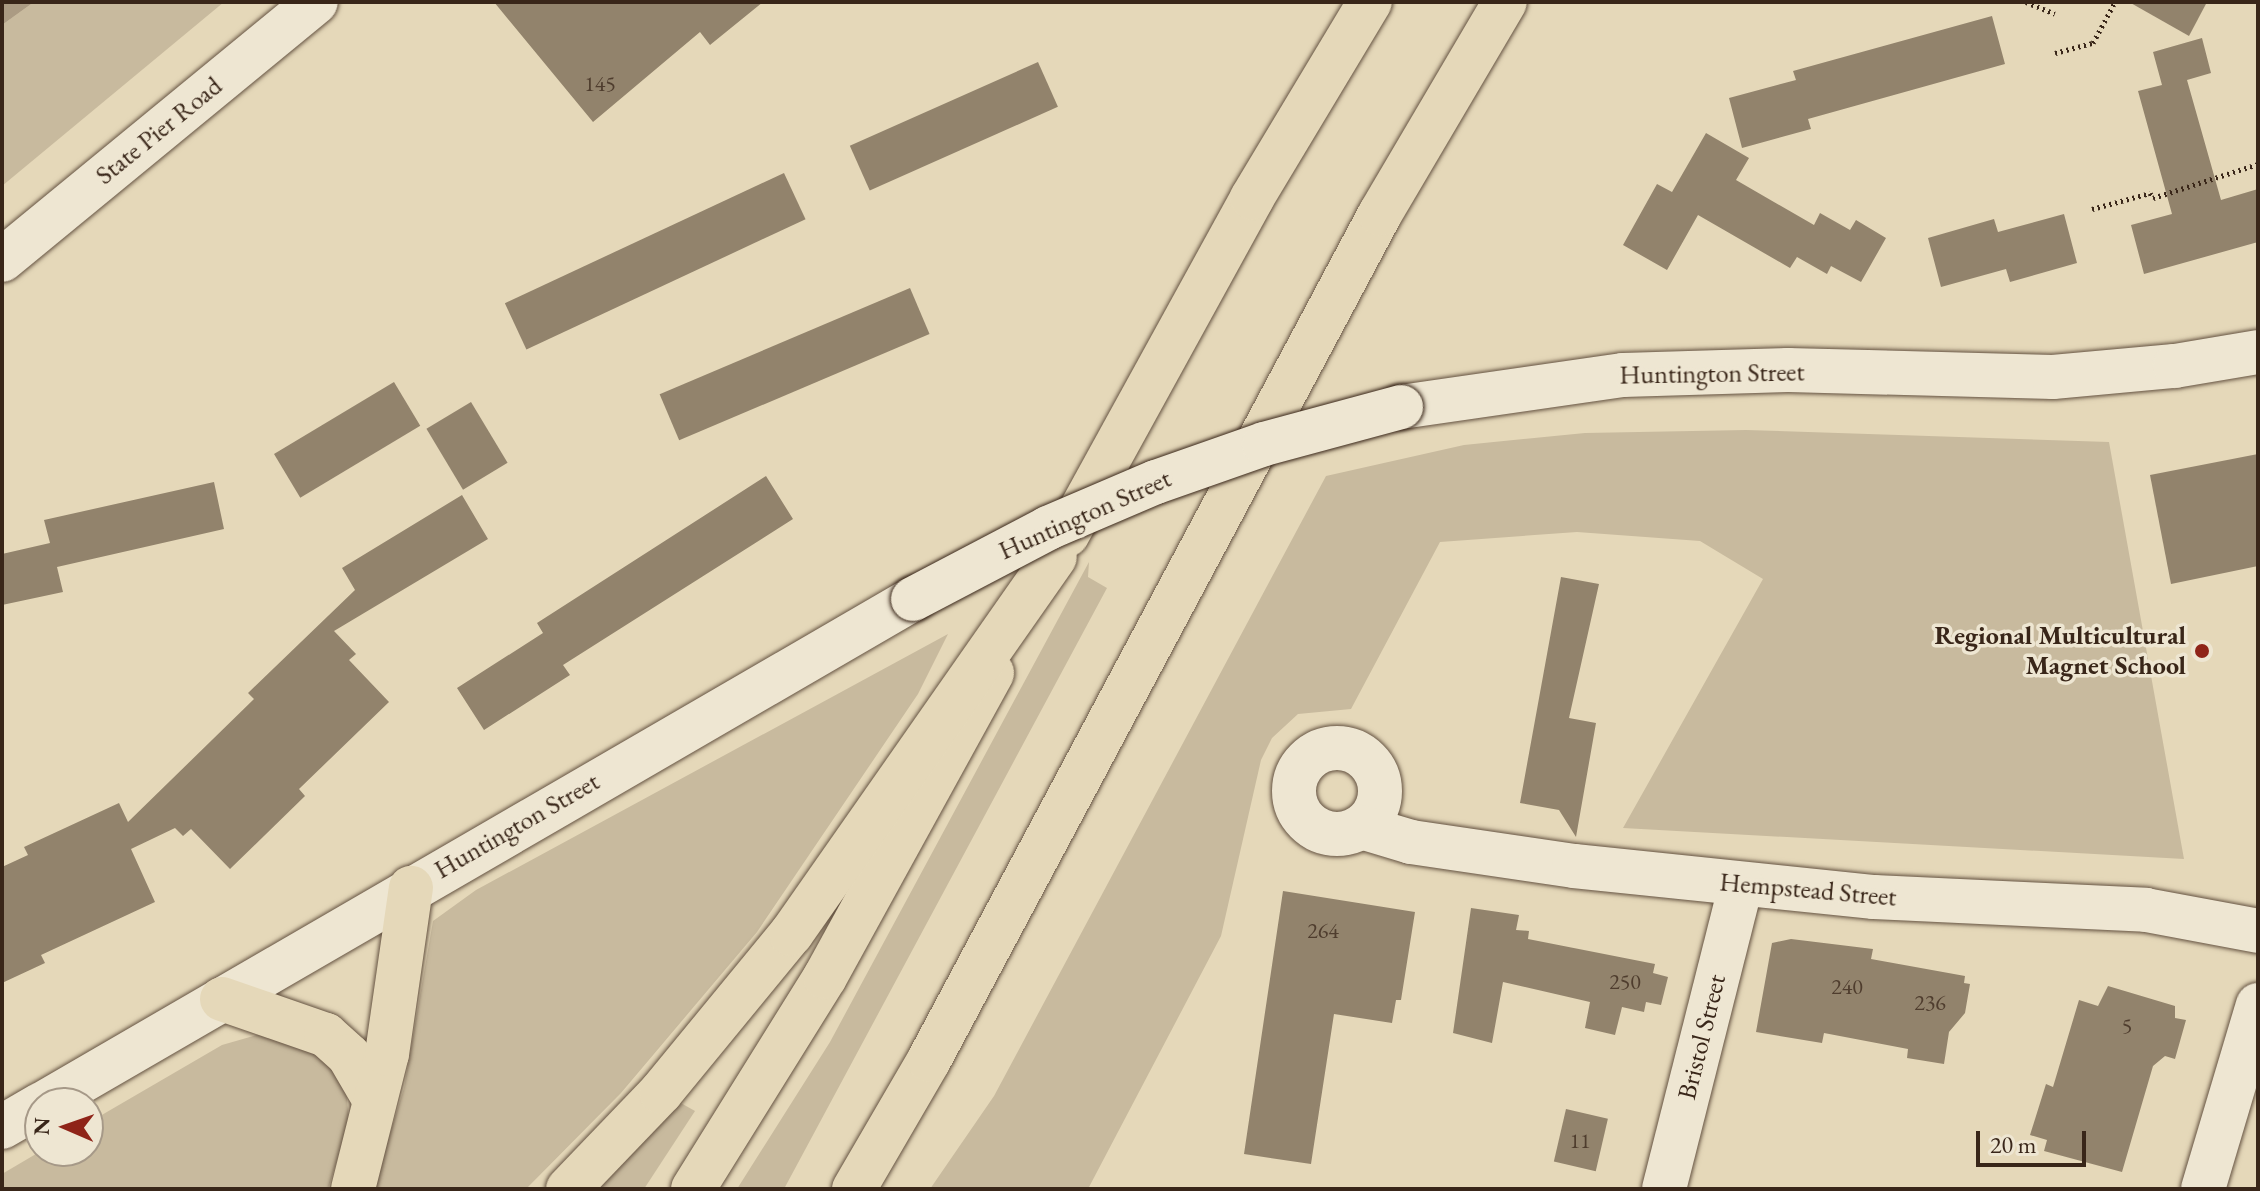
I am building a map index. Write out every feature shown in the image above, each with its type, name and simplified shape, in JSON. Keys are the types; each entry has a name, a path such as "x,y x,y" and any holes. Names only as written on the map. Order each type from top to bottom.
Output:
{"main road":[{"name":"State Pier Road","path":"2,260 316,2"},
{"path":"693,1189 825,977 1252,198 1370,2"},
{"path":"854,1189 936,1046 1387,200 1505,2"},
{"name":"Huntington Street","path":"71,1087 913,599 1048,528 1156,482 1264,444 1401,407 1623,375 1788,370 2053,377 2175,366 2258,352"},
{"path":"568,1189 661,1092 781,946 885,807 1055,557"},
{"name":"Hempstead Street","path":"1361,827 1434,846 1741,885 2146,910 2258,931"},
{"name":"Bristol Street","path":"1664,1189 1741,885"},
{"path":"353,1189 371,1126 373,1097 396,1003 411,888"},
{"path":"222,999 326,1035 349,1056 373,1097"},
{"path":"2203,1189 2258,1005"},
{"name":"Huntington Street","path":"2,1127 24,1114"}],"path":[{"path":"2026,2 2055,14"},
{"path":"2055,53 2093,43 2115,2"},
{"path":"2092,209 2150,193 2153,198 2258,164"}],"shaded area":[{"path":"2,2 34,2 2,25"},
{"path":"34,2 224,2 2,186 2,25"},
{"path":"1746,430 2109,442 2184,859 1623,828 1763,579 1700,541 1577,532 1440,542 1351,709 1298,714 1272,738 1261,760 1221,936 1088,1189 930,1189 994,1096 1326,476 1464,445 1585,433"},
{"path":"1089,562 1088,577 1107,588 784,1189 737,1189 830,1042"},
{"path":"948,634 918,694 757,932 621,1093 526,1189 373,1189 404,1088 433,921 476,890"},
{"path":"267,1032 328,1060 346,1089 349,1122 328,1189 2,1189 2,1174 24,1161 24,1167 104,1167 104,1114 222,1045"},
{"path":"679,1102 695,1111 644,1189 599,1189"}],"building":[{"path":"494,2 763,2 710,45 700,32 593,122"},
{"path":"2129,2 2207,2 2189,36"},
{"path":"1992,16 2005,64 1808,119 1811,129 1742,148 1729,98 1796,80 1793,71"},
{"path":"2202,38 2211,73 2187,80 2221,200 2258,189 2258,242 2144,274 2131,225 2172,214 2138,91 2162,85 2153,52"},
{"path":"1038,62 1058,107 870,191 850,146"},
{"path":"1706,133 1749,158 1736,180 1814,225 1820,213 1850,230 1856,220 1886,238 1861,282 1831,266 1827,274 1797,257 1790,268 1698,215 1667,270 1623,245 1657,184 1672,192"},
{"path":"784,173 806,219 526,349 505,303"},
{"path":"2064,214 2077,263 2010,282 2006,269 1941,287 1928,238 1994,219 1998,232"},
{"path":"910,288 930,334 679,440 660,394"},
{"path":"394,382 420,426 300,498 274,454"},
{"path":"471,402 508,463 463,490 426,429"},
{"path":"2258,454 2258,566 2171,584 2150,475"},
{"path":"766,476 793,519 563,665 570,675 484,730 457,688 543,633 537,623"},
{"path":"214,482 224,529 57,567 63,592 2,605 2,554 50,543 44,520"},
{"path":"462,495 488,539 334,631 356,654 349,660 389,702 299,789 305,796 230,869 191,829 183,836 175,828 131,849 155,902 41,955 45,963 2,983 2,867 28,855 24,847 119,803 128,822 254,699 248,693 355,590 342,568"},
{"path":"1561,577 1599,584 1569,718 1596,723 1576,837 1559,810 1520,803"},
{"path":"1283,891 1415,912 1401,1000 1396,1000 1392,1023 1334,1014 1311,1164 1244,1154"},
{"path":"1471,908 1519,915 1516,930 1529,931 1528,939 1655,964 1653,973 1668,977 1661,1005 1646,1002 1644,1012 1622,1007 1615,1035 1585,1028 1590,1002 1503,982 1492,1043 1453,1033"},
{"path":"1791,939 1873,949 1871,959 1965,976 1964,983 1970,984 1965,1013 1949,1032 1944,1064 1907,1058 1908,1049 1824,1033 1822,1043 1756,1032 1772,943"},
{"path":"2108,986 2175,1006 2175,1018 2186,1020 2175,1059 2165,1056 2153,1066 2122,1172 2044,1151 2047,1140 2030,1135 2046,1084 2053,1087 2079,1000 2098,1006"},
{"path":"1566,1109 1608,1119 1596,1171 1554,1162"}],"place":[{"name":"Regional Multicultural Magnet School","path":"2202,651"}]}
